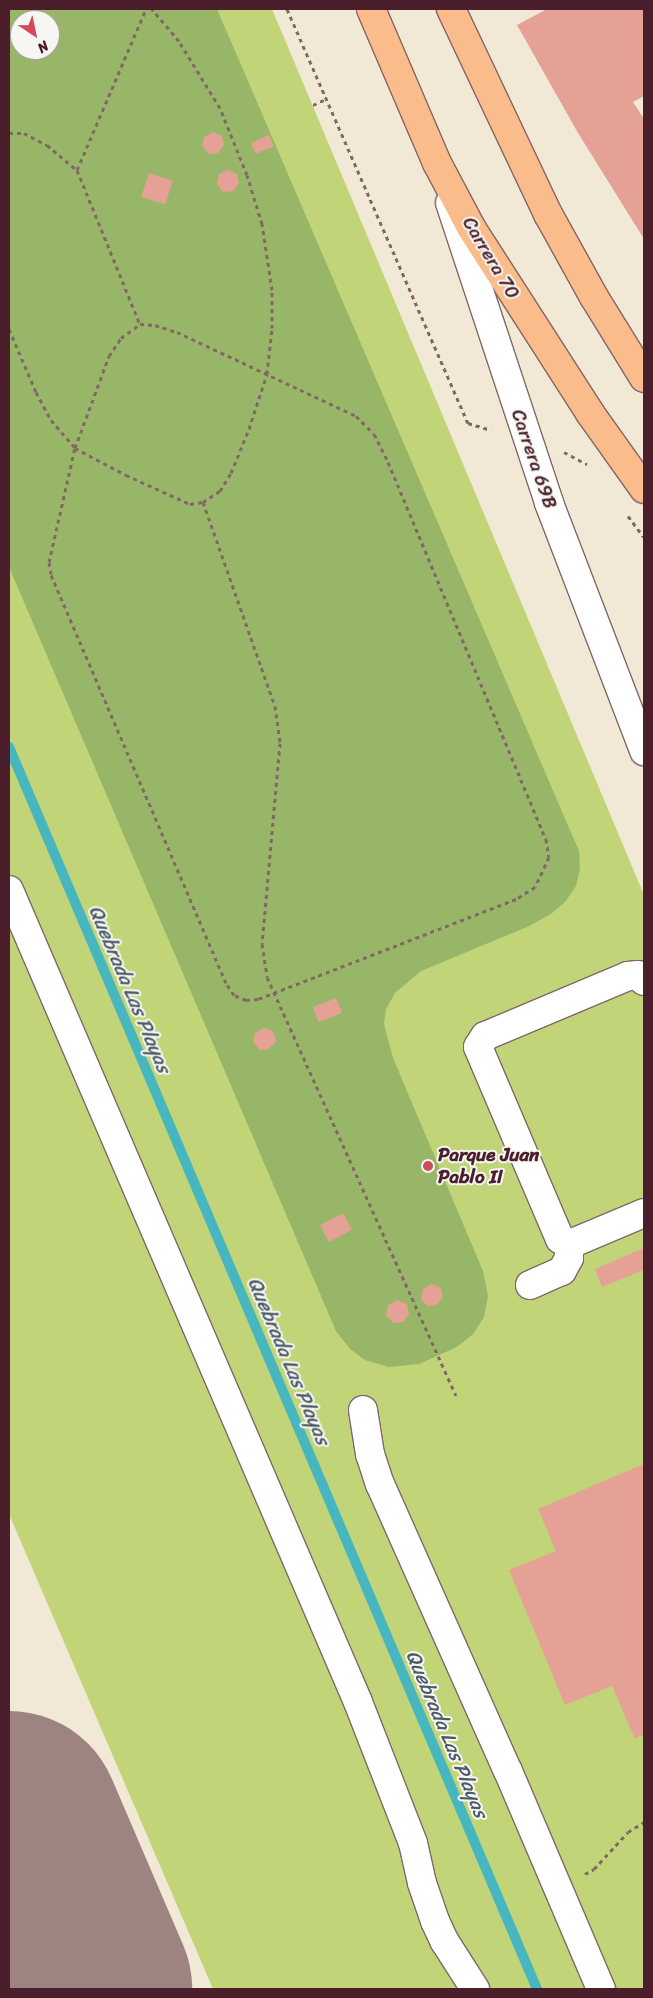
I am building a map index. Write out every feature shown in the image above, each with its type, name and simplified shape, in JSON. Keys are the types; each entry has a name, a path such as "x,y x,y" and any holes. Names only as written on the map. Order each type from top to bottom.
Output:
{"main road":[{"name":"Carrera 70","path":"371,9 437,163 472,229 502,279 590,413 644,489"},
{"path":"452,9 548,214 594,298 644,378"}],"street":[{"name":"Carrera 69B","path":"437,163 527,440 644,751"},
{"path":"9,890 358,1702 413,1842 422,1883 435,1920 445,1942 475,1989"},
{"path":"644,981 638,975 628,976 485,1036 478,1044 480,1053 560,1239 569,1243 644,1213"},
{"path":"530,1285 562,1271 569,1258 569,1243"},
{"path":"363,1410 370,1454 380,1484 508,1771 601,1989"}],"path":[{"path":"77,170 146,9"},
{"path":"9,329 36,392 51,420 75,448 172,497 190,504 204,502 220,491 231,473 249,429 267,374 272,328 272,290 262,224 247,175 220,108 179,41 152,9"},
{"path":"287,9 468,423 569,453 591,467"},
{"path":"313,105 326,99"},
{"path":"9,133 24,133 47,145 77,170 140,324"},
{"path":"140,324 155,325 177,332 267,374 356,416 374,434 388,462 546,839 549,857 535,887 516,899 258,999 246,1000 234,995 226,983 51,574 49,562 75,448 110,356 121,338 140,324"},
{"path":"204,502 275,706 280,743 262,944 267,978 456,1395"},
{"path":"558,1887 594,1869 628,1832 644,1822"}],"green space":[{"name":"Parque Juan Pablo II","path":"9,9 272,9 644,895 644,1989 213,1989 9,1514"},
{"path":"9,9 217,9 579,851 580,869 576,886 565,902 551,914 527,927 421,971 395,993 386,1009 384,1024 393,1058 483,1271 488,1296 484,1317 473,1334 457,1347 419,1364 389,1367 365,1360 350,1349 336,1331 9,567"}],"building":[{"path":"547,9 644,9 644,96 633,102 644,119 644,239 578,133 517,25"},
{"path":"213,132 222,136 224,145 218,153 209,154 202,146 204,137"},
{"path":"269,135 274,146 256,154 251,143"},
{"path":"227,170 237,174 239,183 233,191 223,192 217,184 219,174"},
{"path":"149,173 173,181 165,205 141,197"},
{"path":"336,998 342,1013 319,1022 313,1007"},
{"path":"264,1028 273,1031 276,1041 269,1049 260,1050 253,1042 255,1033"},
{"path":"343,1213 352,1230 329,1242 320,1225"},
{"path":"644,1248 644,1270 602,1287 595,1269"},
{"path":"432,1284 441,1288 443,1297 437,1305 427,1306 421,1299 423,1289"},
{"path":"397,1300 407,1304 409,1314 403,1322 393,1323 386,1315 388,1305"},
{"path":"644,1464 644,1734 635,1739 612,1686 565,1705 509,1570 556,1551 538,1509"}],"waterway":[{"name":"Quebrada Las Playas","path":"9,747 537,1989"}],"runway":[{"path":"9,1823 80,1989"}],"place":[{"name":"Parque Juan Pablo II","path":"428,1166"}]}
